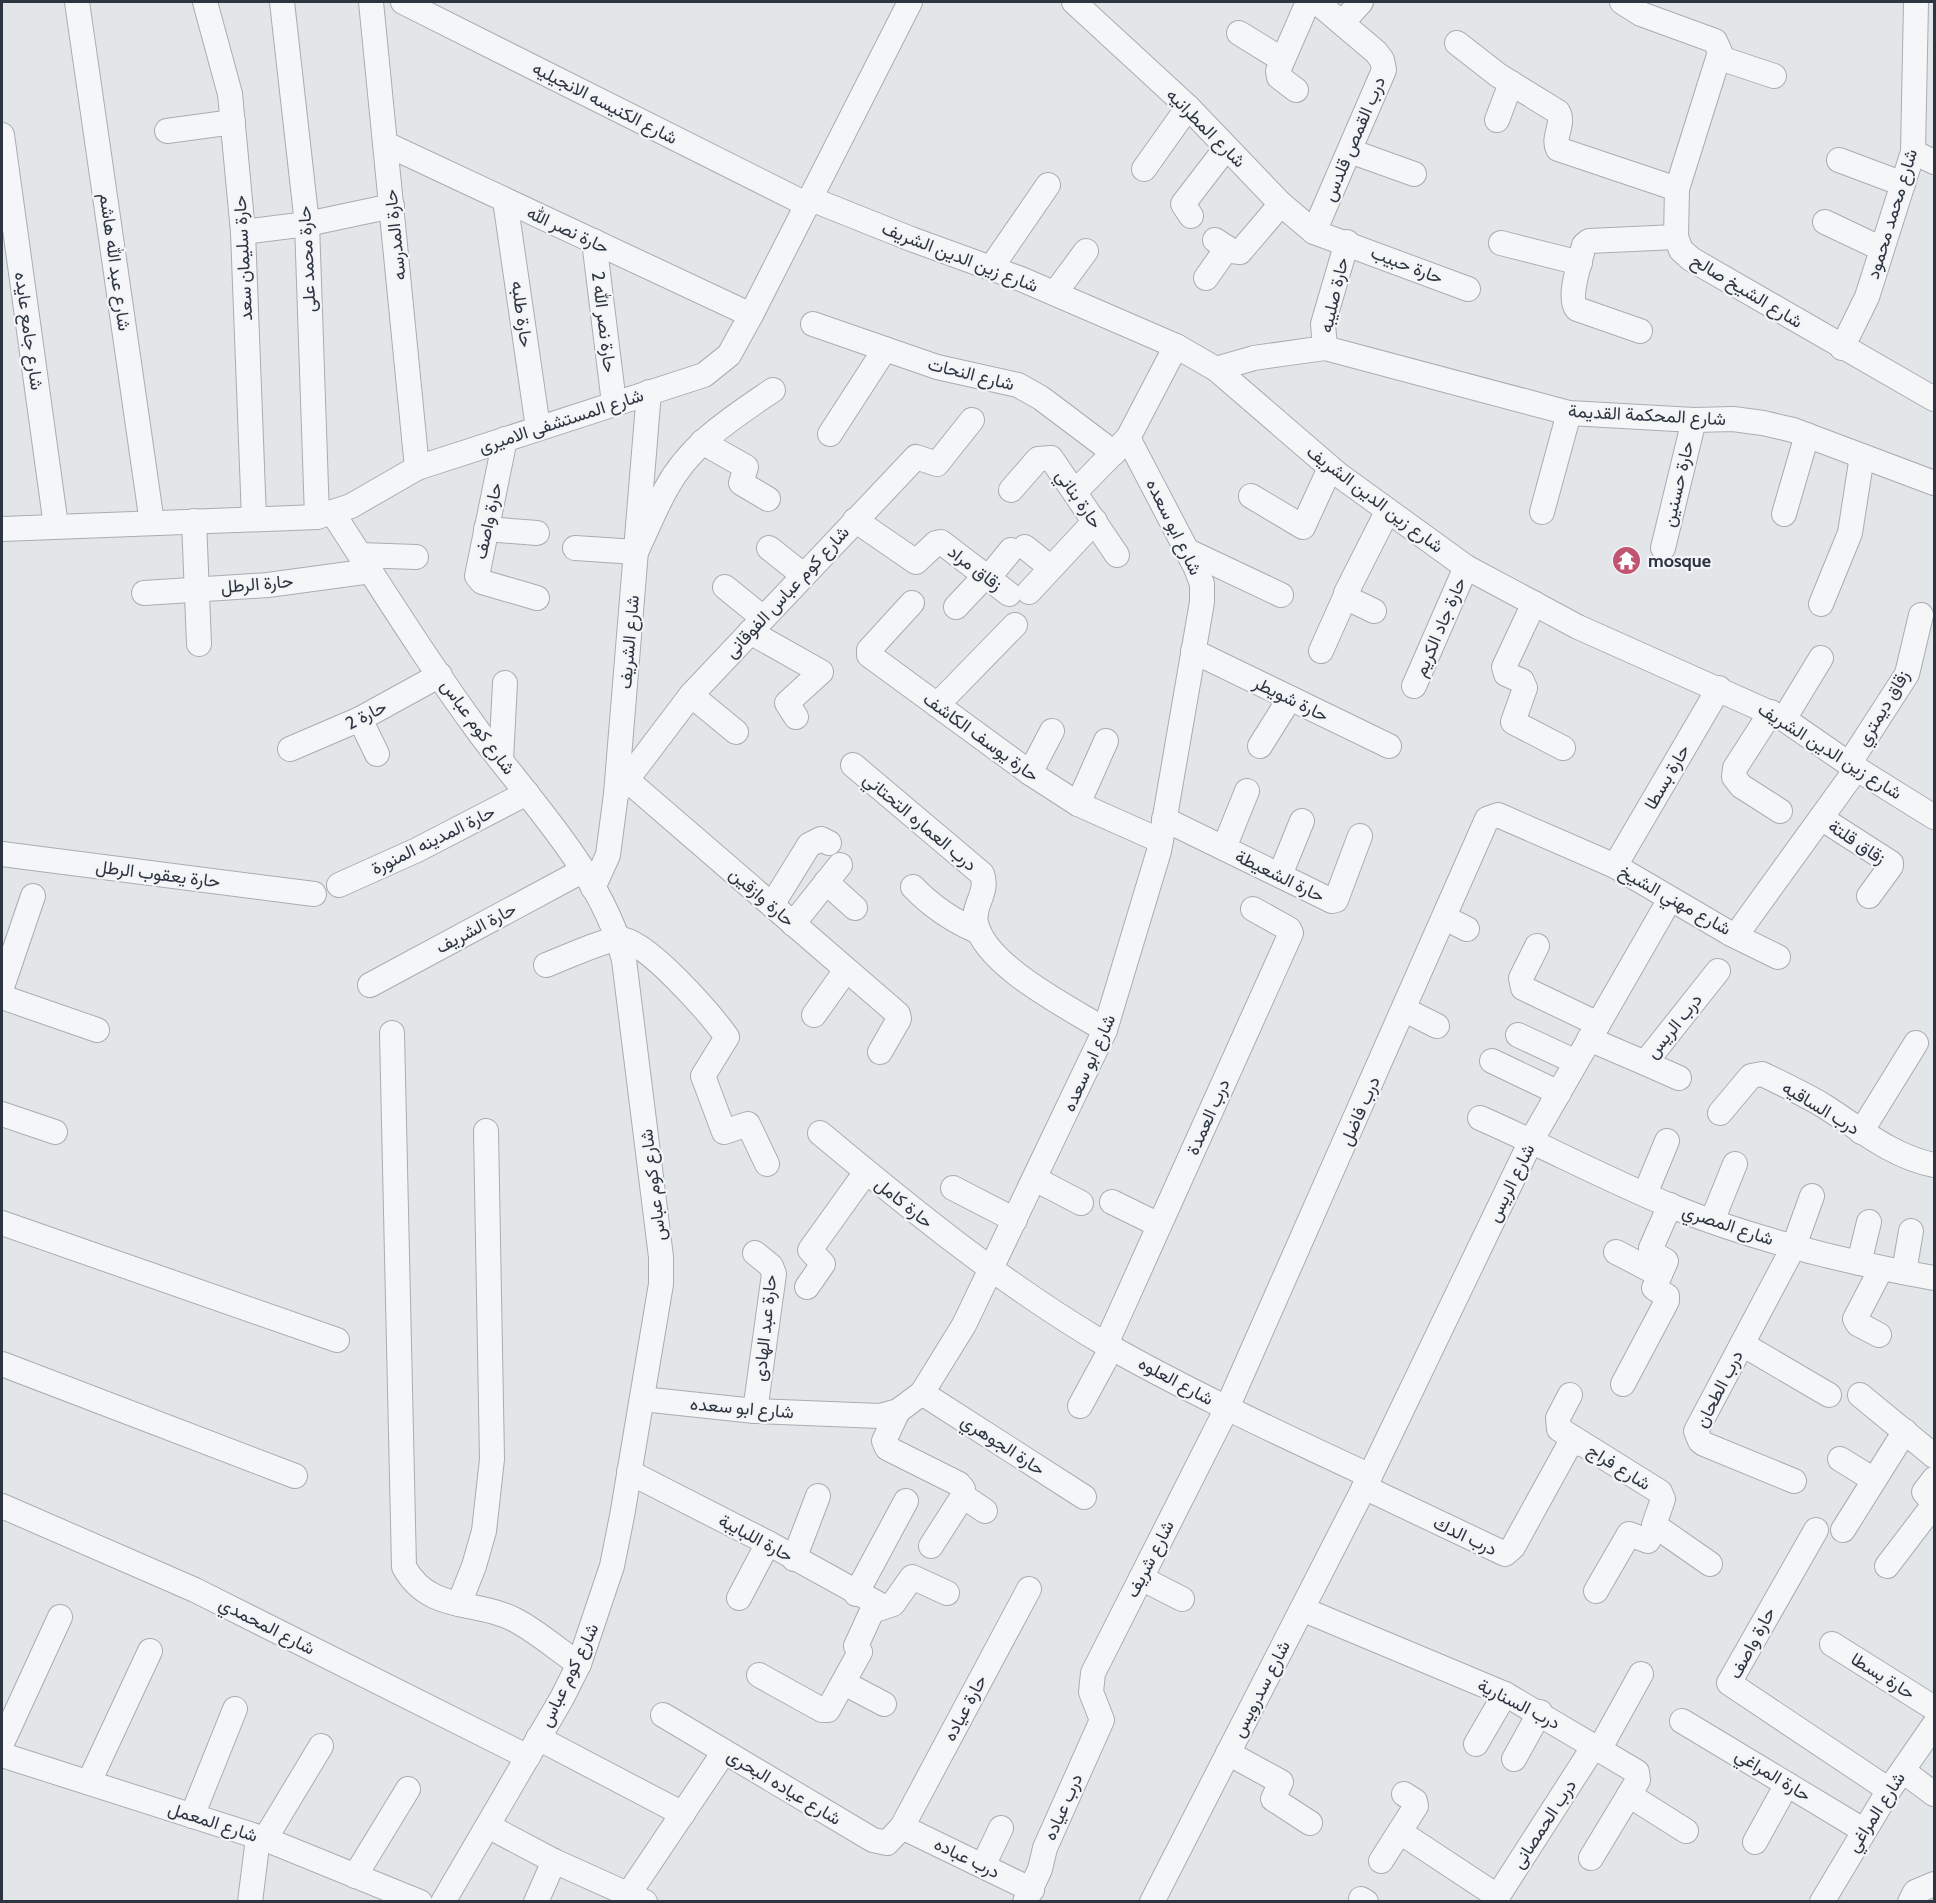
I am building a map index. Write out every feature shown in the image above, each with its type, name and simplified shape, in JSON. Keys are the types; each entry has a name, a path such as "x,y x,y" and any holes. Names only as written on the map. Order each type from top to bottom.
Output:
{"street":[{"name":"شارع عبد الله هاشم","path":"77,2 152,523"},
{"name":"حارة سليمان سعد","path":"205,2 230,94 233,122 243,232 254,519"},
{"name":"حارة محمد على","path":"282,2 307,224 324,515"},
{"name":"حارة المدرسه","path":"371,2 417,468"},
{"name":"شارع الكنيسه الانجيليه","path":"403,2 810,202"},
{"name":"شارع المستشفى الاميرى","path":"2,529 324,515 351,506 417,468 704,375 729,355 810,202 910,2"},
{"path":"1296,90 1279,77 1281,59 1308,2"},
{"name":"درب القمص قلدس","path":"1314,232 1384,70 1382,60 1376,52 1317,2"},
{"path":"1342,23 1361,2"},
{"path":"1622,2 1641,14 1715,41 1720,58 1774,76"},
{"name":"شارع محمد محمود","path":"1842,348 1867,297 1903,184 1924,157 1916,2"},
{"name":"شارع المطرانيه","path":"1088,6 1281,204 1314,232 1347,242"},
{"path":"1239,33 1281,59"},
{"path":"1457,43 1511,83 1558,112 1561,118 1556,142 1562,151 1677,189"},
{"name":"شارع الشيخ صالح","path":"1720,58 1677,189 1676,237 1681,250 1691,259 1842,348 1935,399"},
{"path":"1497,120 1511,83"},
{"path":"1144,169 1188,107"},
{"path":"167,132 233,122"},
{"name":"شارع جامع عايده","path":"2,135 6,195 56,526"},
{"name":"حارة نصر الله","path":"386,144 751,315"},
{"path":"1191,216 1183,204 1226,148"},
{"path":"1350,151 1414,174"},
{"path":"1839,160 1903,184"},
{"path":"991,268 1048,185"},
{"name":"حارة طلبه","path":"505,200 538,428"},
{"name":"شارع زين الدين الشريف","path":"810,202 1055,293 1176,346 1216,369 1330,468 1387,512 1466,567 1578,627 1778,715 1853,766 1935,817"},
{"path":"1206,278 1221,244 1236,252 1243,250 1281,204"},
{"path":"243,232 307,224 392,206"},
{"path":"1826,222 1882,249"},
{"path":"1640,332 1573,306 1572,301 1584,244 1589,241 1676,237"},
{"name":"حارة نصر الله 2","path":"594,242 614,403"},
{"name":"حارة حبيب","path":"1347,242 1468,289"},
{"name":"حارة صليبه","path":"1324,348 1323,324 1347,242"},
{"path":"1501,243 1580,262"},
{"path":"1055,293 1086,251"},
{"name":"شارع النحات","path":"813,324 937,367 1005,382 1030,391 1121,446"},
{"path":"1075,492 1121,446 1176,346"},
{"name":"شارع المحكمة القديمة","path":"1216,369 1254,358 1324,348 1569,413 1694,420 1733,418 1763,423 1807,435 1935,483"},
{"path":"830,434 885,349"},
{"path":"575,548 636,552 666,489 702,442 773,390"},
{"name":"شارع الشريف","path":"588,880 608,855 621,787 649,392"},
{"path":"1542,512 1569,413"},
{"name":"شارع كوم عباس الفوقانى","path":"621,787 691,695 855,520 916,457 937,464 972,420"},
{"name":"حارة حسنين","path":"1663,548 1694,420"},
{"path":"1784,514 1807,435"},
{"name":"حارة واصف","path":"506,439 477,572 479,579 537,598"},
{"path":"702,442 746,467 741,483 768,499"},
{"name":"شارع ابو سعده","path":"642,1399 755,1411 861,1417 898,1411 922,1393 950,1351 1105,1030 1162,830 1202,602 1202,584 1188,551 1121,446"},
{"path":"1821,604 1852,527 1862,456"},
{"name":"حارة بناني","path":"1011,490 1038,459 1051,458 1117,555"},
{"path":"1251,496 1303,527 1330,468"},
{"path":"1321,651 1387,512"},
{"name":"شارع كوم عباس","path":"324,515 365,563 440,675 588,880 619,939 630,1006 661,1257 661,1284 629,1472 612,1566 597,1616 579,1664 443,1902"},
{"name":"زقاق مراد","path":"855,520 916,562 938,541 987,577 1019,593 1051,568"},
{"path":"194,521 199,644"},
{"path":"956,607 1018,549 1051,568 1095,521"},
{"path":"486,530 537,533"},
{"path":"768,548 804,575"},
{"path":"1188,551 1281,595"},
{"name":"حارة الرطل","path":"144,593 268,585 365,563 416,557"},
{"name":"حارة جاد الكريم","path":"1414,686 1466,567"},
{"path":"725,587 756,625 821,672 787,703 796,717"},
{"path":"1346,596 1374,611"},
{"name":"حارة يوسف الكاشف","path":"912,603 868,653 1030,773 1078,804 1162,830"},
{"path":"1534,603 1504,667 1506,674 1522,681 1525,688 1513,722 1563,747"},
{"name":"زقاق ديمتري","path":"1853,766 1907,674 1921,615"},
{"path":"937,705 1015,625"},
{"name":"حارة شويطر","path":"1193,651 1389,746"},
{"path":"1780,811 1741,786 1734,777 1734,768 1778,715 1821,657"},
{"name":"حارة 2","path":"290,749 360,719 440,675"},
{"path":"501,760 505,683"},
{"name":"حارة بسطا","path":"1615,867 1719,688"},
{"path":"691,695 736,732"},
{"path":"1260,746 1290,698"},
{"path":"360,719 377,754"},
{"path":"1030,773 1052,731"},
{"path":"1078,804 1106,741"},
{"name":"درب العماره التحتاني","path":"853,765 982,874 985,888 975,916 979,932"},
{"name":"شارع مهني الشيخ","path":"1492,815 1498,815 1615,867 1731,934 1737,934 1821,818 1853,766"},
{"name":"حارة وازقين","path":"621,787 772,905 898,1014 899,1019 880,1052"},
{"path":"1224,849 1247,791"},
{"name":"حارة المدينه المنورة","path":"339,885 417,850 527,793"},
{"name":"درب فاضل","path":"1227,1408 1405,1010 1487,819 1492,815"},
{"name":"زقاق قلتة","path":"1821,818 1891,862 1891,866 1869,896"},
{"path":"1280,876 1302,821"},
{"name":"حارة الشعيطة","path":"1162,830 1224,849 1334,901 1360,836"},
{"path":"772,905 809,845 821,839 829,843"},
{"name":"حارة يعقوب الرطل","path":"2,854 314,894"},
{"path":"793,924 833,874 855,908"},
{"name":"حارة الشريف","path":"370,985 588,880"},
{"path":"914,887 930,904 950,918 979,932 993,951 1023,980 1105,1030"},
{"path":"2,987 33,896"},
{"name":"شارع الريس","path":"1367,1482 1532,1141 1670,899"},
{"name":"درب العمدة","path":"1080,1406 1109,1346 1159,1225 1292,933 1289,929 1253,909"},
{"path":"1445,918 1467,929"},
{"path":"1731,934 1778,957"},
{"path":"546,965 619,939 637,944 653,955 726,1035 726,1040 703,1076 724,1132 748,1124 767,1164"},
{"name":"درب الريس","path":"1536,946 1521,978 1523,988 1645,1063 1718,971"},
{"path":"814,1015 846,970"},
{"path":"2,997 97,1030"},
{"path":"1405,1010 1437,1026"},
{"path":"392,1033 404,1567 418,1587 430,1597 516,1620 579,1664"},
{"path":"1518,1035 1576,1062"},
{"path":"1861,1132 1916,1042"},
{"path":"1492,1061 1558,1093"},
{"path":"1738,1062 1762,1074"},
{"path":"1645,1063 1679,1078"},
{"name":"درب الساقيه","path":"1720,1113 1751,1076 1762,1074 1796,1090 1861,1132 1904,1156 1935,1165"},
{"path":"2,1114 55,1132"},
{"name":"شارع المصري","path":"1480,1118 1645,1194 1712,1221 1794,1246 1882,1268 1935,1278"},
{"path":"459,1604 474,1566 484,1531 492,1459 486,1131"},
{"name":"حارة كامل","path":"820,1133 990,1269"},
{"path":"1645,1194 1667,1141"},
{"path":"1712,1221 1735,1164"},
{"path":"807,1287 823,1264 810,1250 866,1172"},
{"path":"1035,1179 1081,1203"},
{"path":"953,1188 1014,1220"},
{"name":"درب الطحان","path":"1794,1481 1704,1444 1697,1437 1697,1426 1794,1246 1812,1196"},
{"path":"1112,1202 1159,1225"},
{"path":"1623,1384 1667,1301 1667,1296 1654,1288 1666,1261 1652,1253 1651,1248 1670,1205"},
{"path":"1869,1222 1882,1268"},
{"path":"2,1223 337,1340"},
{"path":"1879,1335 1858,1324 1856,1318 1882,1268 1911,1230"},
{"path":"1617,1252 1660,1275"},
{"name":"حارة عبد الهادى","path":"755,1253 774,1270 755,1411"},
{"name":"شارع العلوه","path":"990,1269 1109,1346 1367,1482"},
{"path":"1742,1344 1829,1395"},
{"path":"2,1364 295,1476"},
{"name":"حارة الجوهري","path":"922,1393 1084,1497"},
{"path":"1570,1395 1558,1418 1557,1425 1563,1432 1581,1443"},
{"path":"1860,1395 1935,1456"},
{"name":"شارع شريف","path":"1101,1712 1091,1692 1091,1679 1227,1408"},
{"path":"898,1411 885,1445 959,1484 963,1490 963,1496 931,1546"},
{"path":"1843,1530 1905,1431"},
{"name":"درب الدك","path":"1367,1482 1505,1554 1513,1547 1567,1449 1570,1445 1581,1443"},
{"name":"شارع فراج","path":"1581,1443 1662,1494 1664,1499 1654,1521 1656,1527"},
{"path":"1840,1460 1874,1480"},
{"name":"حارة اللبايبة","path":"629,1472 768,1543 856,1594 882,1606"},
{"path":"1887,1566 1932,1507 1932,1501 1924,1494 1935,1479"},
{"name":"شارع سدرويس","path":"1152,1902 1367,1482"},
{"path":"794,1559 818,1496"},
{"path":"963,1496 985,1511"},
{"path":"856,1594 906,1501"},
{"name":"شارع المحمدي","path":"3,1509 195,1590 682,1814"},
{"path":"1596,1591 1629,1534 1648,1541 1656,1527 1710,1564"},
{"name":"حارة واصف","path":"1816,1530 1729,1683 1896,1780"},
{"path":"739,1598 768,1543"},
{"path":"759,1675 825,1711 831,1708 860,1652 856,1647 870,1615 882,1606 893,1604 912,1577 947,1593"},
{"path":"1141,1578 1182,1599"},
{"name":"حارة عياده","path":"902,1827 1029,1589"},
{"name":"درب السنارية","path":"1302,1609 1505,1694 1540,1712 1639,1774 1591,1858"},
{"path":"2,1743 60,1617"},
{"name":"حارة بسطا","path":"1832,1644 1935,1708"},
{"path":"89,1782 150,1651"},
{"name":"درب الحمصانى","path":"1496,1899 1596,1748 1641,1674"},
{"path":"844,1683 884,1704"},
{"path":"1476,1744 1505,1694"},
{"path":"192,1816 235,1708"},
{"name":"درب عياده","path":"1029,1896 1045,1848 1101,1723 1101,1712"},
{"path":"1514,1759 1540,1712"},
{"name":"شارع عياده البحرى","path":"663,1715 877,1842 892,1841 902,1827"},
{"name":"حارة المراغي","path":"1682,1720 1863,1830"},
{"name":"شارع المراغي","path":"1822,1902 1863,1830 1896,1780 1932,1734"},
{"path":"250,1902 262,1839 321,1746"},
{"path":"488,1826 554,1861 637,1898 682,1814 724,1752"},
{"path":"1228,1753 1281,1782 1273,1799 1310,1823"},
{"name":"شارع المعمل","path":"2,1755 262,1839 356,1875 381,1894 420,1902"},
{"path":"1896,1780 1935,1794"},
{"path":"1755,1842 1787,1784"},
{"path":"356,1875 408,1789"},
{"path":"1381,1861 1416,1806 1415,1801 1404,1794"},
{"path":"1629,1795 1686,1831"},
{"name":"درب عباده","path":"902,1827 983,1866 1029,1896"},
{"path":"983,1866 1001,1828"},
{"path":"1400,1832 1496,1899"},
{"path":"536,1902 554,1861"},
{"path":"1910,1902 1915,1893 1935,1884"}],"place":[{"name":"mosque","path":"1627,561"}]}
